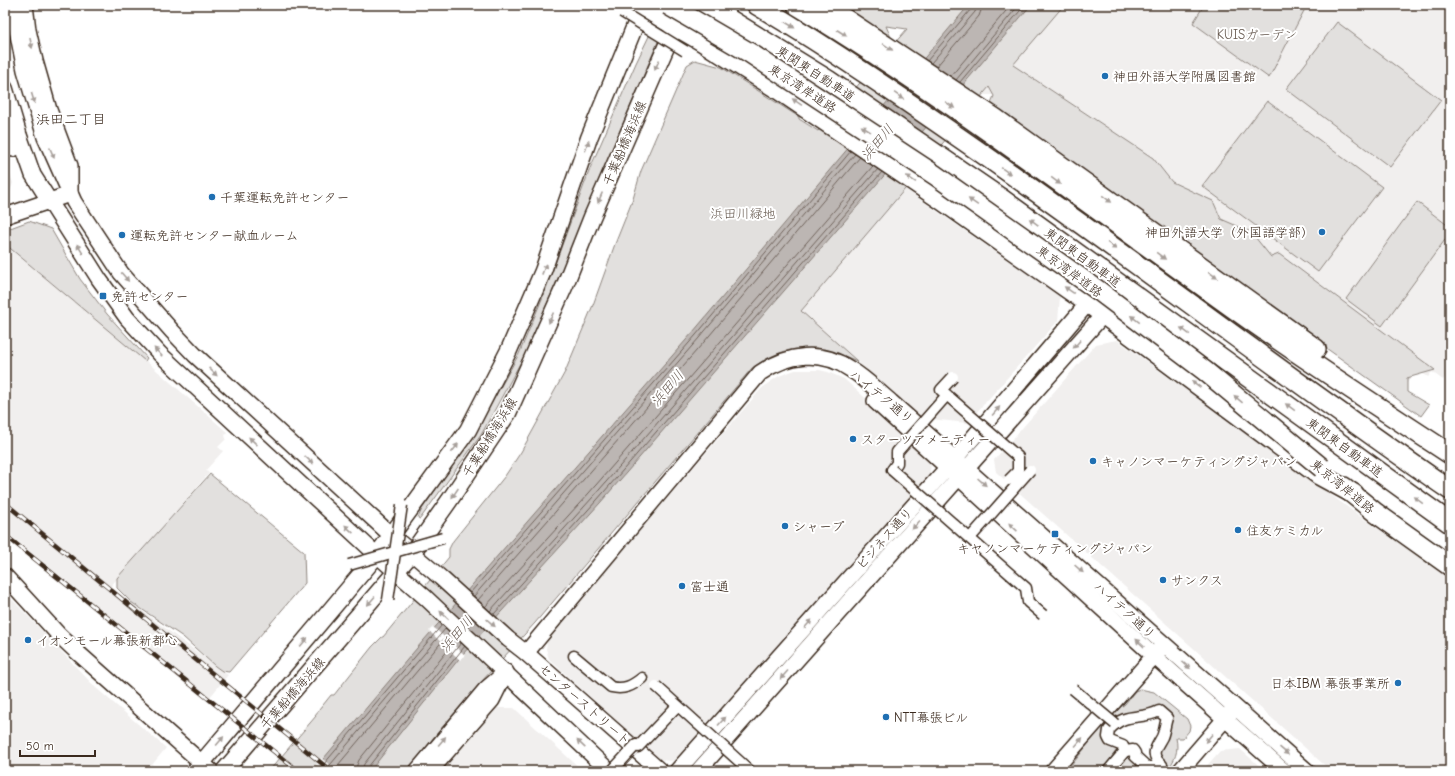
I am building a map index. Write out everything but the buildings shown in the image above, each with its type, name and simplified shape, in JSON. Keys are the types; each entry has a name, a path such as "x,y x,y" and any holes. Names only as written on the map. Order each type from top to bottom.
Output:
{"highway":[{"name":"東京湾岸道路","path":"668,5 743,49 935,174 1099,291 1205,371 1376,513 1450,566"},
{"name":"東関東自動車道","path":"706,5 828,80 999,196 1450,523"},
{"name":"東関東自動車道","path":"757,5 864,72 1072,217 1301,384 1450,490"},
{"path":"797,5 889,63 1256,324 1450,454"},
{"path":"637,7 675,26 776,88 829,123 943,201 1088,304 1319,475 1354,494"},
{"path":"828,7 996,119 1450,446"}],"main road":[{"name":"千葉船橋海浜線","path":"224,771 412,553 508,413 565,285 594,210 675,26 686,5"},
{"name":"千葉船橋海浜線","path":"202,768 378,555 468,430 510,350 543,271 637,7"}],"street":[{"name":"センターストリート","path":"12,5 25,70 45,137 70,194 121,273 195,356 392,536 660,771"},
{"path":"5,216 70,194 70,166 49,110 34,61 25,5"},
{"path":"637,7 685,51"},
{"path":"7,95 33,174 99,279 127,318 160,354 506,672 610,771 636,745 638,747 677,706"},
{"path":"5,126 22,170 30,186 49,201"},
{"name":"ビジネス通り","path":"677,771 951,462 1088,304"},
{"name":"ビジネス通り","path":"698,771 1103,315"},
{"name":"ハイテク通り","path":"526,653 760,372 772,364 786,360 802,356 818,356 834,360 850,368 862,378 963,473 1230,714 1284,771"},
{"path":"952,377 941,390 1018,457 1024,472"},
{"path":"947,395 897,452 897,463 892,470 1026,588 1028,602 1043,615"},
{"path":"1009,480 1024,472"},
{"path":"970,538 1024,472"},
{"path":"388,600 402,505"},
{"path":"348,565 443,538"},
{"path":"5,576 59,635 202,768"},
{"path":"1053,771 1159,650"},
{"path":"574,656 611,687 619,689 626,688 632,686 642,678"},
{"path":"417,771 486,689 506,672"},
{"path":"430,771 492,700 506,672"},
{"path":"656,686 750,771"},
{"path":"1073,689 1114,724"},
{"path":"1108,771 1125,751 1133,750 1135,756 1147,767 1162,769 1162,765 1156,759 1155,748 1162,738 1167,718 1159,711 1151,715 1121,720 1114,724 1109,730 1108,737 1110,741 1123,746 1125,751"},
{"path":"1180,771 1230,714"},
{"name":"ハイテク通り","path":"1230,714 1307,771"}],"shaded area":[{"name":"神田外語大学（外国語学部）","path":"1059,5 1450,5 1450,371 1443,380 1432,372 1428,377 1417,369 1405,386 1007,95 982,95"},
{"path":"5,160 13,183 7,200 5,201"},
{"path":"905,189 1060,297 1058,321 967,423 921,418 801,311"},
{"path":"5,245 146,361 228,433 225,435 226,439 218,447 223,451 206,470 209,473 110,587 228,675 210,697 5,531"},
{"path":"1117,340 1364,519 1450,579 1450,771 1331,771 996,472 994,460 1096,344"},
{"path":"795,370 819,370 844,379 928,454 931,465 929,477 679,760 663,760 656,757 549,659 546,649 548,638 761,389 779,376"},
{"name":"イオンモール幕張新都心","path":"5,592 96,688 166,748 147,771 5,771"},
{"path":"495,708 514,708 583,771 441,771"},
{"path":"1240,749 1265,771 1202,771 1220,751"}],"green space":[{"name":"浜田川緑地","path":"836,5 905,5 912,9 916,5 1064,5 1013,65 1153,158 1172,182 1213,201 1221,219 1251,232 1271,257 1279,254 1435,370 1407,378 1407,392 1429,405 1421,416 989,107 994,96 989,87 905,189 801,311 857,361 829,351 803,348 778,354 752,368 535,623 433,738 409,771 269,771 316,716 315,715 331,695 334,695 372,647 383,637 449,557 449,549 453,541 505,476 521,452 565,372 593,305 633,199 641,171 687,65 695,60 721,67 799,117 799,119 818,131 907,29 886,26 893,42"},
{"name":"KUISガーデン","path":"1204,5 1307,5 1269,78 1193,23"},
{"path":"1337,22 1441,100 1390,167 1286,89"},
{"path":"651,32 660,37 524,356 481,435 420,519 418,518 422,509 472,438 519,354 544,294 591,166"},
{"path":"1267,101 1382,187 1318,272 1202,186"},
{"path":"1417,202 1450,227 1450,233 1382,326 1346,299"},
{"path":"29,221 51,229 80,279 107,314 147,358 145,361 5,244 5,230"},
{"path":"210,474 304,552 305,583 229,672 222,671 215,666 183,637 131,602 117,588 117,578"},
{"path":"1140,689 1154,692 1187,719 1190,726 1189,731 1183,738 1176,738 1176,756 1166,771 1067,771 1112,713 1125,704 1135,691","holes":["1159,711 1164,728 1154,767 1108,737 1114,724"]}],"water":[{"name":"浜田川","path":"969,5 1031,5 600,503 462,655 370,771 313,771 417,648 693,332"}],"pier":[{"path":"433,627 465,655 460,660 429,631"},
{"path":"321,758 337,771 323,771 316,765"}],"waterway":[{"path":"1108,764 1120,747"}],"railway":[{"path":"5,503 331,771"},
{"path":"5,535 298,771"}],"place":[{"name":"神田外語大学附属図書館","path":"1105,76"},
{"name":"千葉運転免許センター","path":"212,197"},
{"name":"神田外語大学（外国語学部）","path":"1322,232"},
{"name":"運転免許センター献血ルーム","path":"122,235"},
{"name":"免許センター","path":"103,296"},
{"name":"スターツアメニティー","path":"853,439"},
{"name":"キャノンマーケティングジャパン","path":"1093,461"},
{"name":"シャープ","path":"785,526"},
{"name":"住友ケミカル","path":"1238,530"},
{"name":"キヤノンマーケティングジャパン","path":"1055,534"},
{"name":"サンクス","path":"1163,580"},
{"name":"富士通","path":"682,586"},
{"name":"イオンモール幕張新都心","path":"28,640"},
{"name":"日本IBM 幕張事業所","path":"1398,683"},
{"name":"NTT幕張ビル","path":"886,717"}],"district":[{"name":"浜田二丁目","path":"71,119"}]}
